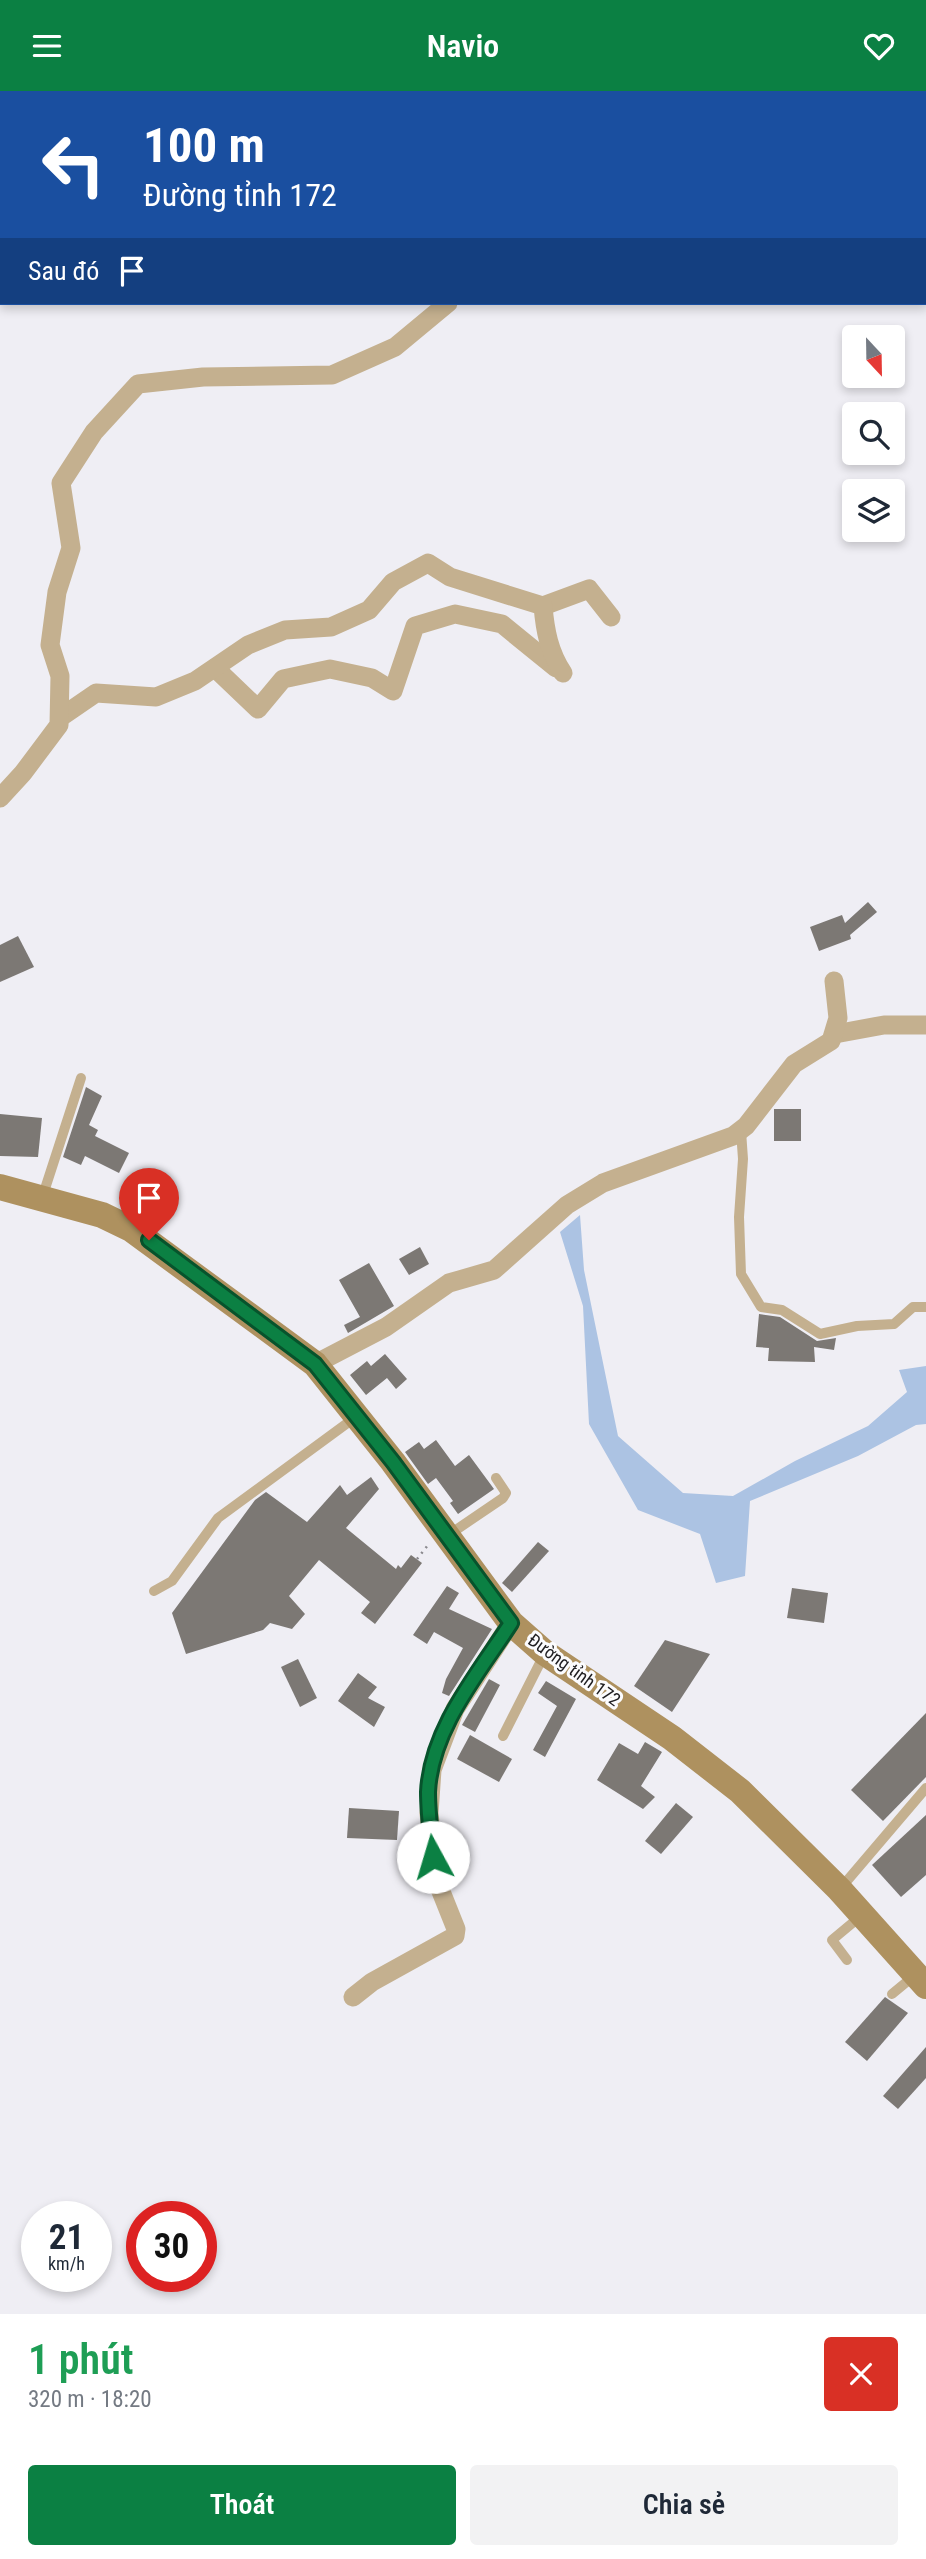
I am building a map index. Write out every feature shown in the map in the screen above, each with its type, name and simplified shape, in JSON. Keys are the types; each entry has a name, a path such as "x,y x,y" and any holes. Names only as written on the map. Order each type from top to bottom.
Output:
{"main road":[{"name":"Đường tỉnh 172","path":"0,1187 102,1216 131,1229 315,1364 358,1416 511,1623 545,1653 709,1764 750,1800 839,1889 921,1980"}],"street":[{"path":"0,798 23,773 59,725 60,676 50,645 57,593 71,548 61,483 94,432 138,384 203,377 332,375 395,347 446,305"},
{"path":"61,717 96,692 156,697 195,681 248,645 285,630 331,627 369,610 393,582 428,563 450,577 543,606 589,589 611,617"},
{"path":"215,668 258,709 283,679 330,669 373,678 393,691 415,626 455,614 502,624 562,673 544,629 543,606"},
{"path":"315,1364 386,1327 449,1283 494,1270 567,1205 603,1183 723,1143 741,1131 794,1064 831,1041 838,1018 834,981"},
{"path":"835,1034 884,1025 926,1025"},
{"path":"353,1997 372,1982 455,1936 456,1929 436,1879 429,1813 432,1770 455,1709 511,1623"}],"lane":[{"path":"41,1198 81,1078"},
{"path":"741,1131 743,1159 738,1217 741,1273 761,1307 782,1310 820,1334 857,1326 894,1324 913,1307 926,1307"},
{"path":"154,1591 172,1581 218,1518 358,1416"},
{"path":"447,1536 503,1498 506,1493 496,1478"},
{"path":"503,1736 545,1653"},
{"path":"839,1889 926,1788"},
{"path":"847,1960 832,1940 862,1915"},
{"path":"892,1994 921,1980"}],"water":[{"path":"580,1215 584,1270 618,1436 683,1493 733,1496 795,1461 868,1426 907,1392 899,1370 926,1366 926,1424 916,1425 858,1456 750,1501 745,1576 716,1583 700,1534 638,1510 589,1424 583,1306 560,1232"}],"building":[{"path":"868,902 877,912 850,935 851,939 819,951 810,927 842,915 845,923"},
{"path":"18,936 34,967 0,982 0,945"},
{"path":"86,1087 102,1096 89,1125 98,1130 95,1136 129,1153 119,1173 85,1156 81,1165 63,1157"},
{"path":"774,1109 801,1109 801,1141 774,1141"},
{"path":"0,1114 42,1118 38,1157 0,1156"},
{"path":"420,1247 429,1264 409,1275 399,1259"},
{"path":"369,1263 394,1306 348,1333 344,1325 360,1317 339,1280"},
{"path":"759,1314 780,1317 817,1341 836,1338 834,1350 814,1347 815,1362 768,1361 769,1348 756,1347"},
{"path":"385,1354 407,1379 396,1389 387,1378 366,1395 350,1375 367,1361 371,1366"},
{"path":"436,1440 455,1466 469,1455 494,1489 458,1514 450,1503 453,1501 436,1478 428,1484 405,1452 419,1442 424,1449"},
{"path":"371,1477 379,1489 346,1528 396,1569 398,1565 401,1568 411,1555 422,1563 375,1624 361,1613 370,1602 319,1560 289,1596 305,1614 292,1629 270,1623 263,1630 186,1654 172,1613 255,1500 266,1492 307,1522 340,1485 347,1495"},
{"path":"538,1542 549,1551 512,1592 502,1583"},
{"path":"447,1586 459,1593 449,1609 492,1629 449,1696 442,1693 446,1679 463,1648 434,1632 427,1644 413,1635"},
{"path":"792,1588 828,1593 824,1623 787,1618"},
{"path":"665,1640 710,1654 672,1712 634,1686"},
{"path":"298,1659 317,1698 300,1707 281,1667"},
{"path":"358,1673 377,1687 368,1698 385,1707 374,1727 338,1701"},
{"path":"489,1679 500,1685 475,1732 462,1725"},
{"path":"546,1681 576,1699 545,1757 533,1750 557,1706 538,1693"},
{"path":"926,1713 926,1777 883,1821 851,1790"},
{"path":"470,1735 512,1759 499,1782 457,1759"},
{"path":"645,1742 662,1752 641,1786 655,1797 643,1809 597,1780 619,1743 638,1754"},
{"path":"676,1803 693,1817 661,1854 645,1841"},
{"path":"349,1808 399,1811 397,1840 347,1838"},
{"path":"926,1815 926,1875 901,1897 872,1865"},
{"path":"885,1997 908,2013 867,2061 845,2042"},
{"path":"926,2047 926,2078 898,2109 883,2096"}],"route":[{"path":"149,1240 315,1364 393,1462 511,1623 455,1709 437,1749 428,1790 433,1857"}]}
